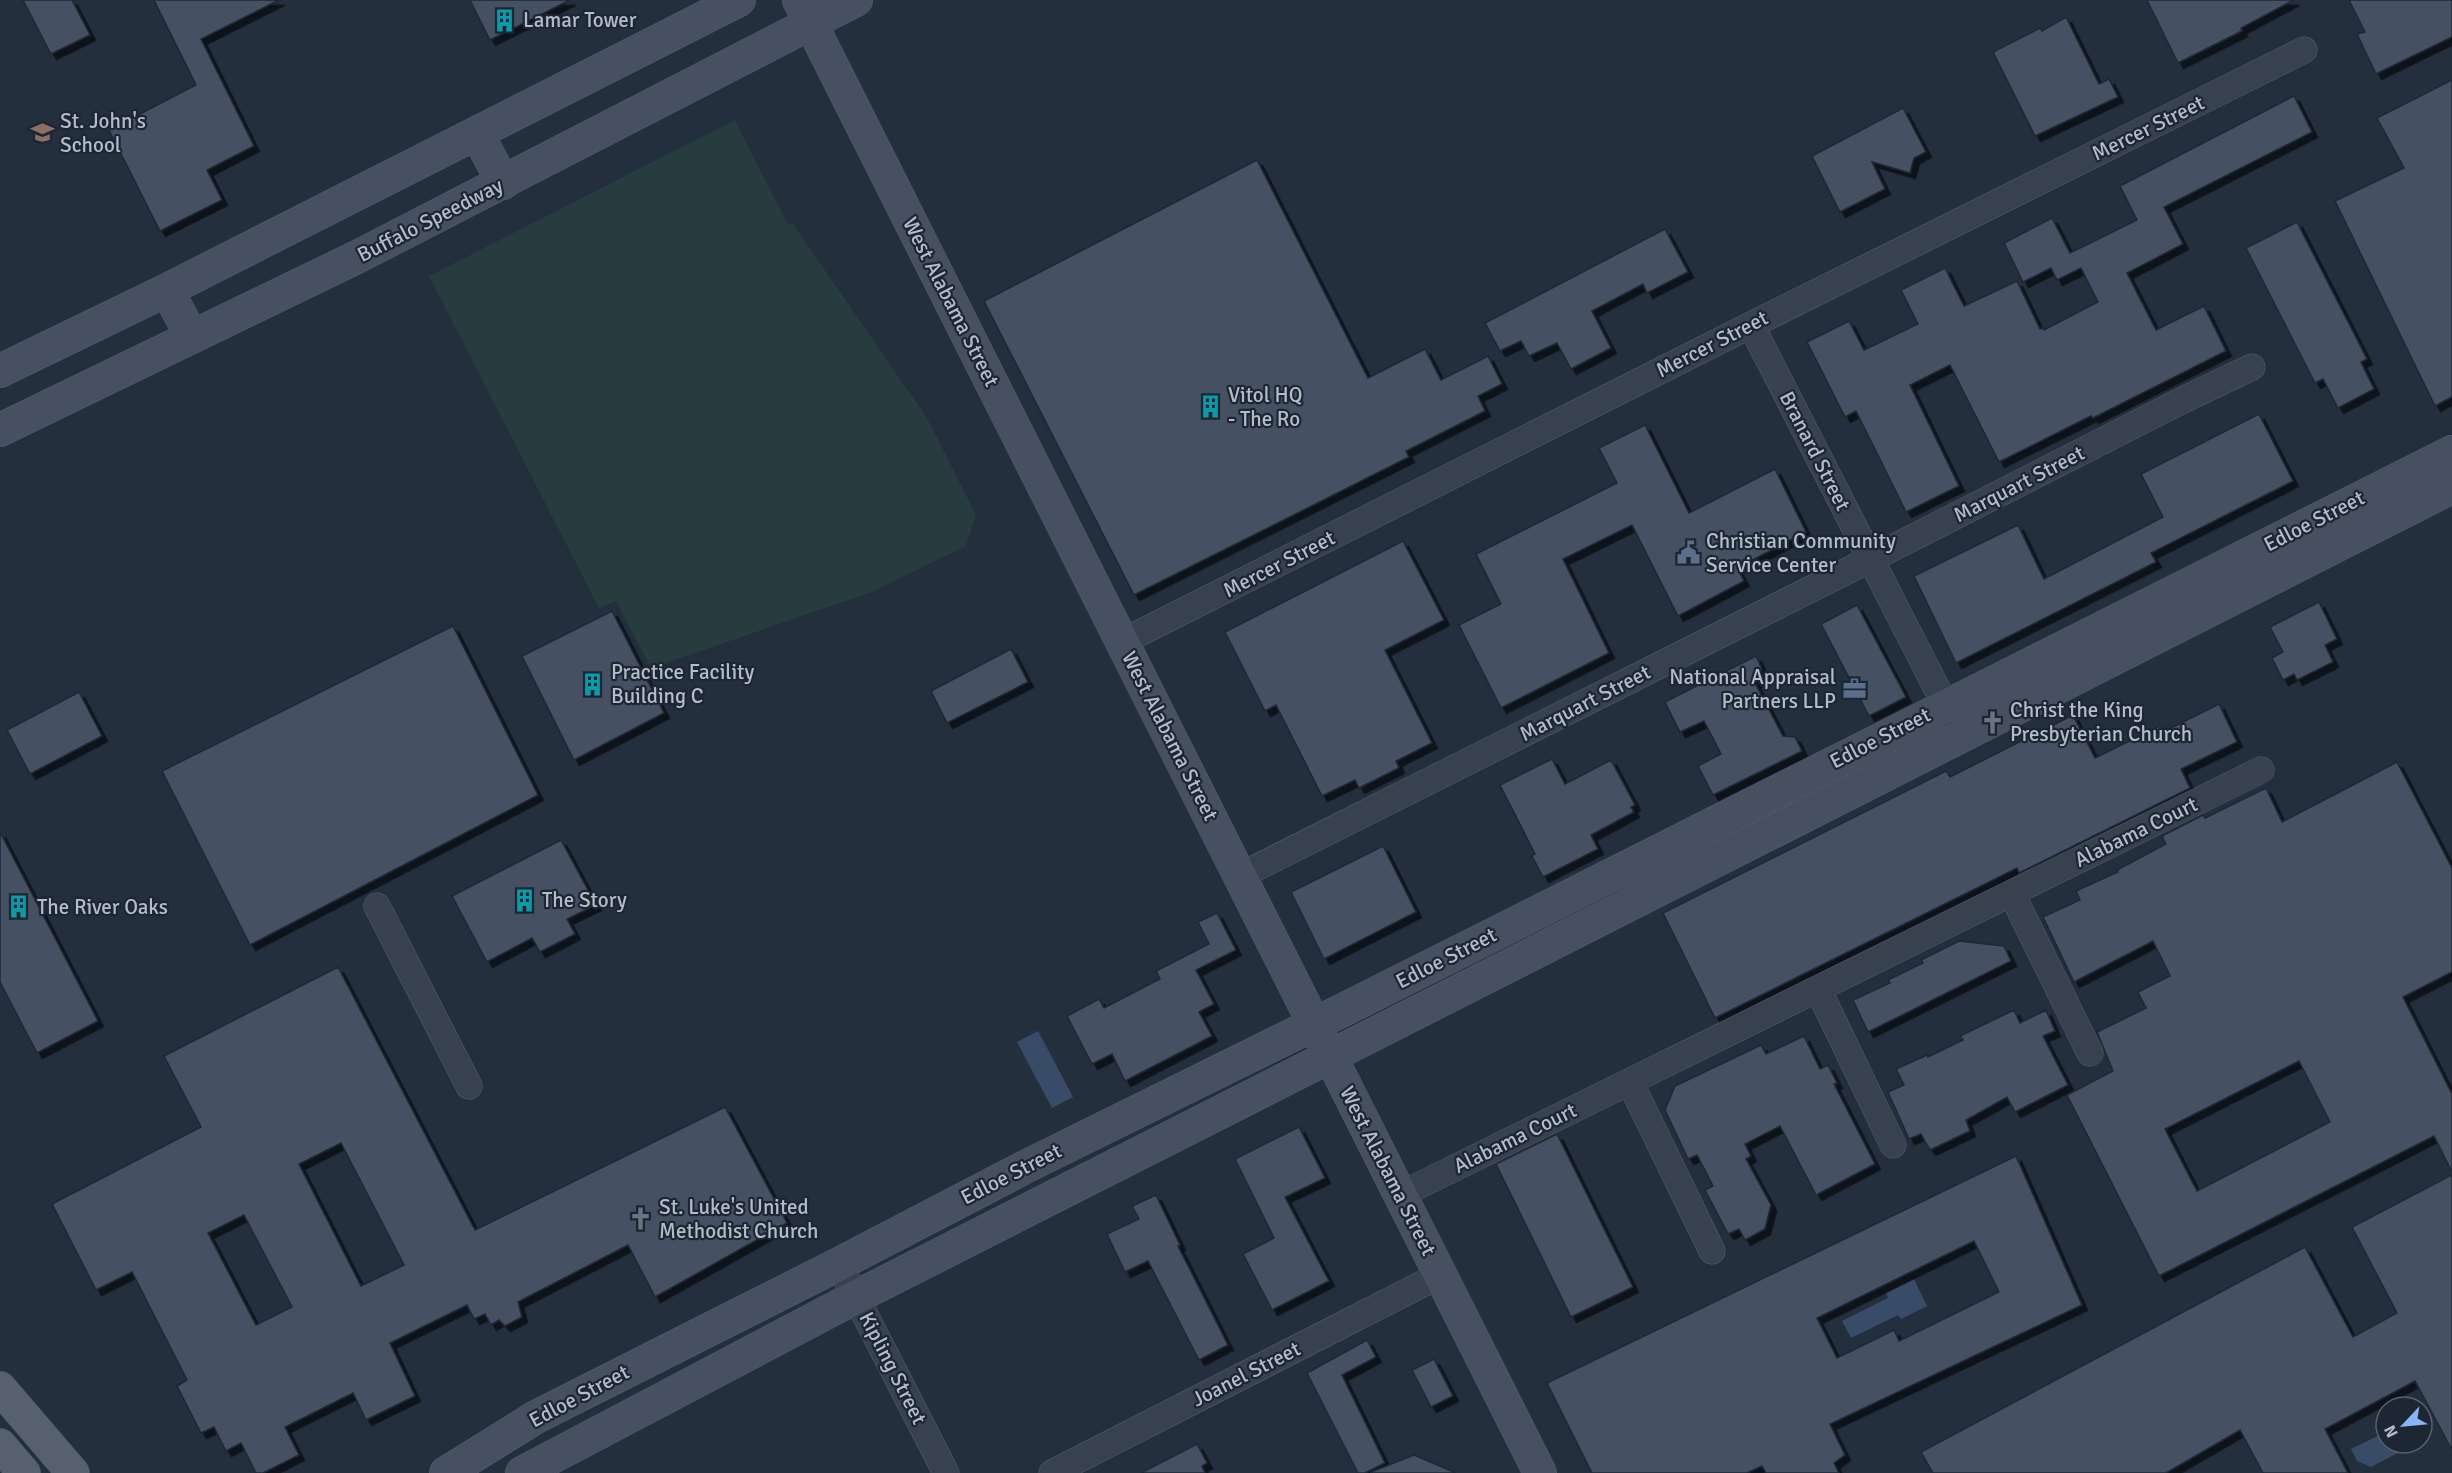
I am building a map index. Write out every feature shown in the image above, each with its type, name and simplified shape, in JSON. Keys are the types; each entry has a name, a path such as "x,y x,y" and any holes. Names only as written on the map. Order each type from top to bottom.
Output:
{"main road":[{"path":"0,371 167,290 739,0"},
{"name":"Buffalo Speedway","path":"0,430 503,183 804,12 856,0"},
{"name":"West Alabama Street","path":"804,12 1540,1473"},
{"path":"477,133 503,183"},
{"path":"167,290 192,337"},
{"name":"Edloe Street","path":"446,1473 536,1417 1031,1164 2452,452"},
{"name":"Edloe Street","path":"522,1473 856,1297 2452,487"},
{"path":"2200,578 2215,607"},
{"path":"1622,868 1638,901"},
{"path":"1031,1164 1049,1199"},
{"path":"607,1380 626,1417"},
{"path":"0,1388 73,1473"},
{"path":"0,1445 24,1473"}],"street":[{"name":"Mercer Street","path":"1122,642 1751,324 2304,50"},
{"name":"Branard Street","path":"1751,324 1961,737"},
{"name":"Marquart Street","path":"1240,876 2252,367"},
{"name":"Alabama Court","path":"1400,1195 2261,770"},
{"path":"2012,894 2090,1053"},
{"path":"377,906 469,1086"},
{"path":"1818,989 1893,1145"},
{"path":"1630,1082 1712,1251"},
{"name":"Kipling Street","path":"839,1264 946,1473"},
{"name":"Joanel Street","path":"1052,1473 1440,1275"}],"green space":[{"path":"735,120 788,225 793,224 927,418 976,515 966,546 872,592 651,668 616,601 599,608 429,276"}],"water":[{"path":"1038,1031 1073,1097 1052,1108 1017,1042"},
{"path":"1914,1279 1927,1306 1901,1319 1898,1315 1851,1338 1842,1321 1888,1298 1886,1293"},
{"path":"2374,1438 2374,1455 2394,1455 2371,1467 2357,1461 2351,1449"}],"building":[{"path":"23,0 72,0 90,35 51,54"},
{"path":"154,0 279,0 201,39 254,146 207,170 222,200 160,231 109,130 196,85"},
{"name":"Lamar Tower","path":"470,0 570,0 490,40"},
{"path":"2147,0 2294,0 2241,28 2242,31 2178,63"},
{"path":"2349,0 2452,0 2452,37 2376,74 2357,34 2365,32"},
{"path":"2066,17 2099,84 2109,79 2118,97 2035,136 1993,52 2040,28 2042,31"},
{"path":"2452,80 2452,397 2435,406 2335,201 2404,168 2377,118"},
{"path":"2294,96 2312,132 2164,207 2183,244 2127,273 2156,330 2204,306 2226,351 1999,462 1950,365 1910,385 1959,486 1906,512 1856,411 1845,417 1807,342 1849,321 1864,350 1918,324 1901,290 1945,268 1964,306 2017,281 2040,329 2044,330 2098,302 2081,268 2057,280 2051,268 2023,282 2004,243 2052,218 2070,253 2137,220 2120,186"},
{"path":"1903,108 1926,152 1914,158 1910,173 1872,162 1885,189 1840,212 1812,156"},
{"name":"Vitol HQ - The Ro","path":"1257,160 1368,378 1425,349 1441,380 1488,356 1502,384 1478,396 1485,411 1406,451 1409,457 1134,595 984,301"},
{"path":"2297,222 2367,359 2361,362 2374,389 2338,408 2323,379 2315,383 2246,248"},
{"path":"1665,229 1688,272 1647,293 1643,284 1592,311 1611,348 1571,369 1557,343 1529,356 1521,341 1500,351 1485,323"},
{"path":"2259,414 2293,481 2151,553 2156,562 1956,663 1914,576 2018,525 2044,579 2163,517 2141,474"},
{"path":"1645,425 1689,513 1775,469 1806,532 1737,568 1744,581 1678,616 1632,525 1563,559 1609,653 1501,708 1459,625 1501,604 1476,554 1617,483 1599,448"},
{"path":"1403,541 1444,620 1385,650 1432,743 1396,761 1399,768 1359,788 1355,780 1322,796 1276,705 1265,711 1225,632"},
{"path":"2319,602 2337,639 2325,645 2333,662 2297,680 2294,674 2283,680 2272,658 2283,652 2270,627"},
{"path":"1857,605 1906,697 1869,716 1821,624"},
{"name":"Practice Facility Building C","path":"612,611 664,713 574,760 522,656"},
{"path":"453,626 538,795 250,945 162,771"},
{"path":"1011,649 1028,682 947,723 931,691"},
{"path":"1756,656 1762,669 1755,683 1783,736 1795,737 1802,751 1713,795 1698,766 1721,754 1704,721 1680,732 1665,702"},
{"path":"79,692 102,736 30,774 7,730"},
{"path":"2219,704 2237,742 2181,769 2190,788 2019,873 2017,868 1715,1018 1663,913 1946,771 1950,777 2073,715 2095,758 2160,726 2163,732"},
{"path":"1552,759 1565,784 1611,760 1635,805 1631,807 1634,812 1591,835 1598,849 1543,877 1532,856 1535,854 1500,785"},
{"path":"2397,762 2452,868 2452,972 2403,997 2452,1094 2452,1172 2434,1136 2159,1276 2067,1095 2113,1071 2097,1032 2146,1008 2138,992 2170,976 2153,941 2074,982 2043,917 2080,900 2076,891 2118,872 2117,870 2166,844 2162,836 2203,815 2205,818 2266,788 2282,822","holes":["2299,1061 2330,1122 2197,1191 2165,1129"]},
{"name":"The River Oaks","path":"0,832 98,1021 37,1053 0,982"},
{"name":"The Story","path":"561,840 596,905 567,919 575,934 540,952 532,938 487,962 452,896"},
{"path":"1383,846 1416,912 1324,959 1291,892"},
{"path":"1217,913 1236,950 1196,970 1214,1004 1199,1012 1212,1036 1125,1081 1112,1054 1092,1064 1067,1016 1099,999 1104,1008 1160,979 1156,971 1209,944 1198,922"},
{"path":"1959,941 2004,946 2011,961 1868,1032 1853,1000 1890,983 1888,980 1923,963 1921,960"},
{"name":"St. Luke's United Methodist Church","path":"338,967 475,1230 725,1107 787,1223 655,1297 628,1245 518,1302 522,1317 505,1326 499,1320 491,1325 485,1314 474,1319 467,1305 390,1343 415,1396 366,1420 353,1393 285,1427 299,1455 263,1473 256,1473 241,1443 226,1451 214,1427 201,1433 177,1386 187,1380 132,1272 96,1290 52,1204 201,1127 164,1056","holes":["341,1143 404,1265 361,1286 299,1164","244,1215 292,1307 256,1325 208,1233"]},
{"path":"2014,1010 2020,1023 2046,1010 2055,1031 2043,1036 2068,1085 2015,1112 2007,1097 1966,1120 1970,1131 1930,1150 1921,1134 1909,1139 1888,1092 1904,1085 1896,1069 1963,1040 1960,1036"},
{"path":"1804,1036 1820,1069 1828,1065 1837,1083 1834,1084 1875,1164 1816,1195 1780,1126 1745,1144 1751,1156 1746,1159 1771,1205 1765,1229 1745,1240 1739,1229 1728,1234 1705,1190 1713,1186 1697,1155 1688,1159 1665,1110 1675,1086 1761,1045 1766,1054"},
{"path":"1299,1127 1325,1178 1285,1197 1329,1281 1272,1310 1243,1254 1274,1238 1235,1159"},
{"path":"1557,1134 1633,1287 1571,1317 1496,1164"},
{"path":"2016,1156 2082,1305 1830,1424 1845,1455 1834,1463 1839,1473 1766,1473 1762,1466 1747,1473 1592,1473 1547,1383","holes":["1974,1241 1999,1292 1899,1341 1894,1330 1837,1358 1817,1318"]},
{"path":"2452,1175 2452,1450 2434,1416 2434,1395 2423,1395 2415,1381 2389,1395 2374,1395 2374,1403 2325,1429 2348,1473 2263,1473 2240,1430 2166,1473 1933,1473 1921,1452 2305,1247 2353,1337 2397,1313 2352,1227"},
{"path":"1156,1195 1180,1245 1178,1246 1228,1345 1199,1360 1148,1261 1125,1272 1107,1234 1139,1219 1132,1206"},
{"path":"1367,1340 1376,1357 1342,1375 1385,1463 1365,1473 1358,1473 1307,1373"},
{"path":"1434,1359 1453,1396 1431,1407 1412,1370"},
{"path":"1197,1444 1207,1463 1202,1466 1205,1473 1141,1473"},
{"path":"1414,1455 1456,1473 1371,1473 1371,1472"}],"place":[{"name":"Lamar Tower","path":"505,20"},
{"name":"St. John's School","path":"42,133"},
{"name":"Vitol HQ - The Ro","path":"1210,407"},
{"name":"Christian Community Service Center","path":"1688,553"},
{"name":"Practice Facility Building C","path":"593,684"},
{"name":"National Appraisal Partners LLP","path":"1854,689"},
{"name":"Christ the King Presbyterian Church","path":"1992,722"},
{"name":"The Story","path":"524,900"},
{"name":"The River Oaks","path":"19,907"},
{"name":"St. Luke's United Methodist Church","path":"641,1219"}]}
